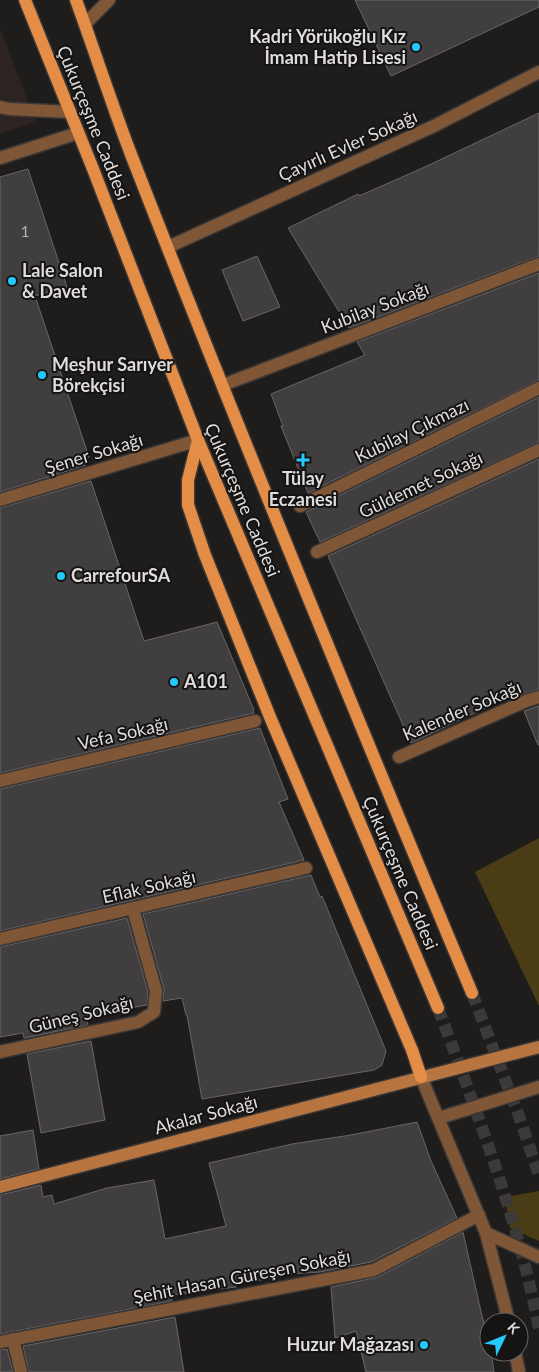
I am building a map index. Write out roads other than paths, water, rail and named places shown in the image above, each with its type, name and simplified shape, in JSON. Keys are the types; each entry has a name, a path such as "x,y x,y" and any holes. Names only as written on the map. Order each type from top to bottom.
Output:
{"main road":[{"name":"Çukurçeşme Caddesi","path":"25,0 198,440 438,1008"},
{"name":"Çukurçeşme Caddesi","path":"76,0 131,154 223,385 358,722 472,993"},
{"path":"198,440 188,480 188,505 205,556 274,726 405,1032 421,1077"}],"street":[{"path":"85,24 109,0"},
{"name":"Çayırlı Evler Sokağı","path":"168,247 434,126 539,72"},
{"path":"0,107 70,112"},
{"path":"0,158 78,133"},
{"name":"Kubilay Sokağı","path":"223,385 539,264"},
{"name":"Kubilay Çıkmazı","path":"300,506 539,388"},
{"name":"Şener Sokağı","path":"0,500 198,440"},
{"name":"Güldemet Sokağı","path":"317,552 539,450"},
{"name":"Kalender Sokağı","path":"399,757 539,697"},
{"name":"Vefa Sokağı","path":"0,781 255,721"},
{"name":"Eflak Sokağı","path":"0,939 306,868"},
{"name":"Güneş Sokağı","path":"0,1052 138,1022 154,1012 156,991 134,909"},
{"name":"Akalar Sokağı","path":"0,1187 539,1047"},
{"path":"421,1077 486,1234 506,1312"},
{"path":"439,1118 539,1087"},
{"name":"Şehit Hasan Güreşen Sokağı","path":"0,1342 374,1270 479,1215"},
{"path":"486,1234 539,1258"},
{"path":"13,1339 21,1372"}],"tunnel":[{"path":"472,993 519,1116 539,1175"},
{"path":"438,1008 482,1126 508,1206 520,1246 539,1328"}],"place":[{"name":"Kadri Yörükoğlu Kız İmam Hatip Lisesi","path":"416,47"},
{"name":"Lale Salon & Davet","path":"12,281"},
{"name":"Meşhur Sarıyer Börekçisi","path":"42,375"},
{"name":"Tülay Eczanesi","path":"303,460"},
{"name":"CarrefourSA","path":"61,576"},
{"name":"A101","path":"174,682"},
{"name":"Huzur Mağazası","path":"424,1345"}]}
